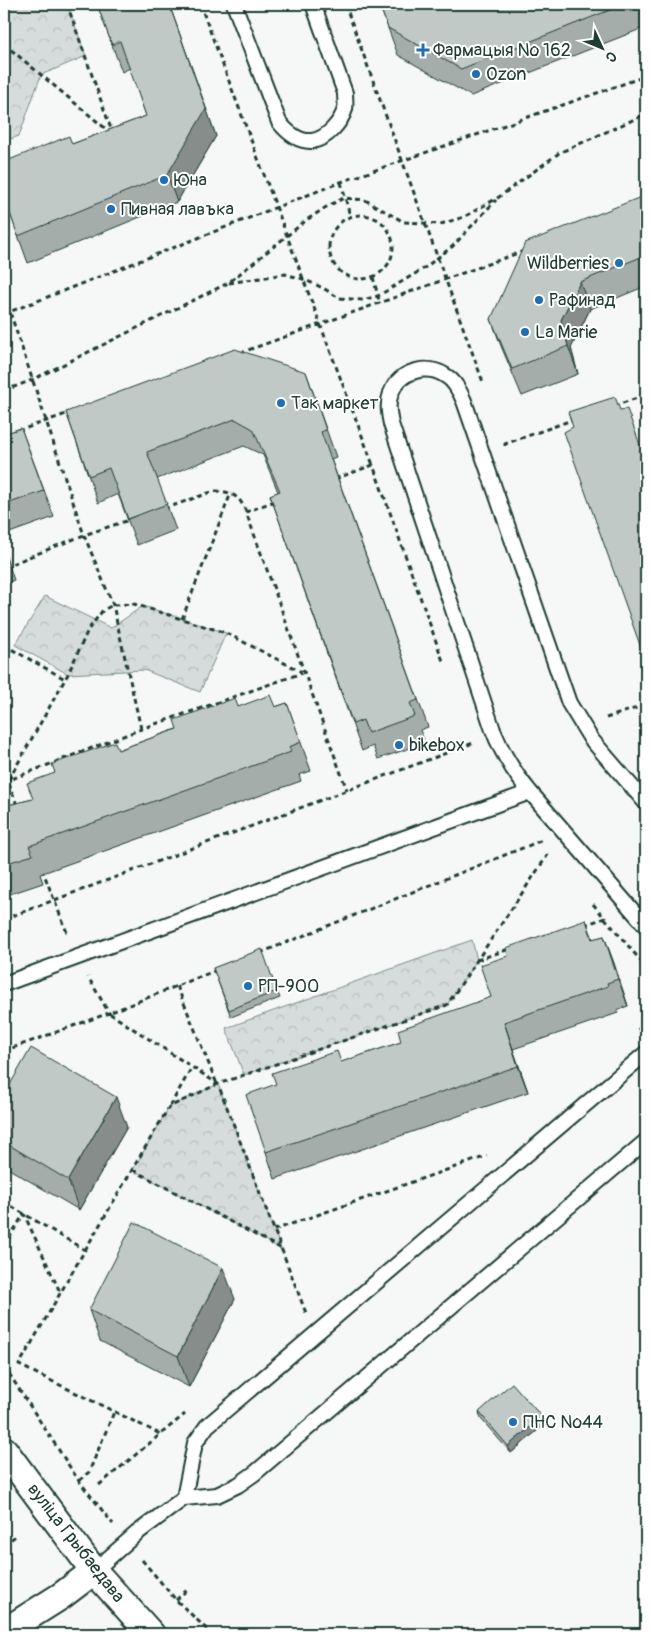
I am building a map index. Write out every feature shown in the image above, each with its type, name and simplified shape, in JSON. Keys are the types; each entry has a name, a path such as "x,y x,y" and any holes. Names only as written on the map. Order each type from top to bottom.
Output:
{"street":[{"name":"вуліца Грыбаедава","path":"4,1450 94,1571 151,1634"},
{"path":"4,1632 61,1596 94,1571"}],"lane":[{"path":"234,4 279,122 287,132 300,139 312,141 326,135 337,124 345,108 345,93 313,4"},
{"path":"646,803 591,739 569,703 458,388 447,376 433,370 416,370 401,378 391,392 388,409 391,424 493,730 504,756 512,770 530,792 646,926"},
{"path":"4,984 530,792"},
{"path":"184,1498 195,1443 208,1426 646,1053"},
{"path":"94,1571 127,1542 184,1498 217,1495 238,1485 256,1473 646,1141"}],"path":[{"path":"67,4 113,134"},
{"path":"200,4 373,465 446,669"},
{"path":"345,4 439,257 485,389"},
{"path":"4,44 113,134"},
{"path":"4,314 341,182 646,76"},
{"path":"4,390 32,380 228,283 308,219 344,198 366,200 404,222 441,224 464,217 499,198 559,153 646,114"},
{"path":"104,138 113,134"},
{"path":"341,182 350,216"},
{"path":"228,283 285,274 303,279 339,298 362,300 378,296 423,269 454,246 499,198"},
{"path":"365,214 378,219 387,227 393,238 393,251 389,263 373,277 357,279 345,275 335,266 329,255 328,242 333,230 341,221 350,216 365,214"},
{"path":"238,354 528,250"},
{"path":"373,277 380,304"},
{"path":"4,296 84,535 113,605 140,729"},
{"path":"608,408 646,395"},
{"path":"12,433 73,411"},
{"path":"508,453 505,444 580,418"},
{"path":"328,482 373,465"},
{"path":"160,510 214,491 231,493 243,504 347,790"},
{"path":"182,619 231,493"},
{"path":"246,512 282,499"},
{"path":"4,567 84,535 141,516"},
{"path":"6,782 65,679 88,630 104,610 113,605 134,604 226,633 303,673"},
{"path":"4,645 65,679"},
{"path":"6,782 140,729 303,673"},
{"path":"605,719 646,706"},
{"path":"601,713 611,725"},
{"path":"4,919 472,743 469,734"},
{"path":"6,782 19,809"},
{"path":"257,954 540,841 555,860"},
{"path":"169,1107 218,1084 447,1004 549,853"},
{"path":"40,863 77,958 109,1013 218,1084"},
{"path":"592,903 646,967"},
{"path":"577,927 605,918"},
{"path":"477,960 513,948"},
{"path":"4,1051 109,1013 221,968"},
{"path":"176,986 218,1084 306,1314"},
{"path":"160,1434 19,1365 192,1067"},
{"path":"274,1230 494,1153"},
{"path":"132,1170 281,1249"},
{"path":"4,1202 85,1250"},
{"path":"4,1246 24,1214"},
{"path":"24,1214 60,1293"},
{"path":"4,1366 79,1481 176,1600 212,1634"},
{"path":"79,1481 89,1472 114,1412"},
{"path":"4,1545 18,1534"},
{"path":"176,1600 188,1589"}],"green space":[{"path":"4,4 67,4 86,56 41,75 19,136 4,141"},
{"path":"45,596 111,628 143,606 226,633 200,692 144,670 68,674 15,645"},
{"path":"472,940 477,960 447,1005 244,1075 226,1028"},
{"path":"218,1084 281,1249 133,1170 169,1107"}],"building":[{"path":"97,4 169,4 206,109 167,175 18,236 4,196 4,162 69,136 72,144 146,116 120,41 112,45"},
{"path":"379,4 625,4 461,69 388,28"},
{"path":"646,195 646,255 580,282 561,320 568,346 512,369 491,319 525,243"},
{"path":"235,349 306,372 326,430 321,432 418,700 410,703 415,716 368,733 363,720 353,724 270,495 280,491 253,429 235,419 147,452 167,504 128,519 109,468 89,476 66,412"},
{"path":"615,397 620,410 627,409 646,461 646,662 564,432 573,427 568,412"},
{"path":"21,428 44,491 4,505 4,434"},
{"path":"270,695 275,707 287,703 301,742 289,747 291,752 29,846 33,855 4,864 4,806 33,799 27,783 55,773 52,764 115,742 118,750 177,729 174,720 235,698 238,707"},
{"path":"586,920 592,939 604,936 618,979 607,983 608,986 504,1022 518,1066 266,1152 246,1095 276,1084 272,1073 337,1051 341,1062 401,1042 398,1030 491,997 480,965 508,956 506,948"},
{"name":"РП-900","path":"262,949 277,991 229,1010 213,968"},
{"path":"31,1048 116,1097 68,1180 4,1142 4,1095"},
{"path":"134,1222 223,1268 178,1356 89,1310"},
{"name":"ПНС №44","path":"512,1383 542,1417 508,1446 479,1412"}],"place":[{"name":"Фармацыя № 162","path":"423,50"},
{"name":"Ozon","path":"476,74"},
{"name":"Юна","path":"164,180"},
{"name":"Пивная лавъка","path":"111,209"},
{"name":"Wildberries","path":"619,263"},
{"name":"Рафинад","path":"539,300"},
{"name":"La Marie","path":"525,332"},
{"name":"Так маркет","path":"281,403"},
{"name":"bikebox","path":"399,745"},
{"name":"РП-900","path":"248,986"},
{"name":"ПНС №44","path":"513,1422"}]}
